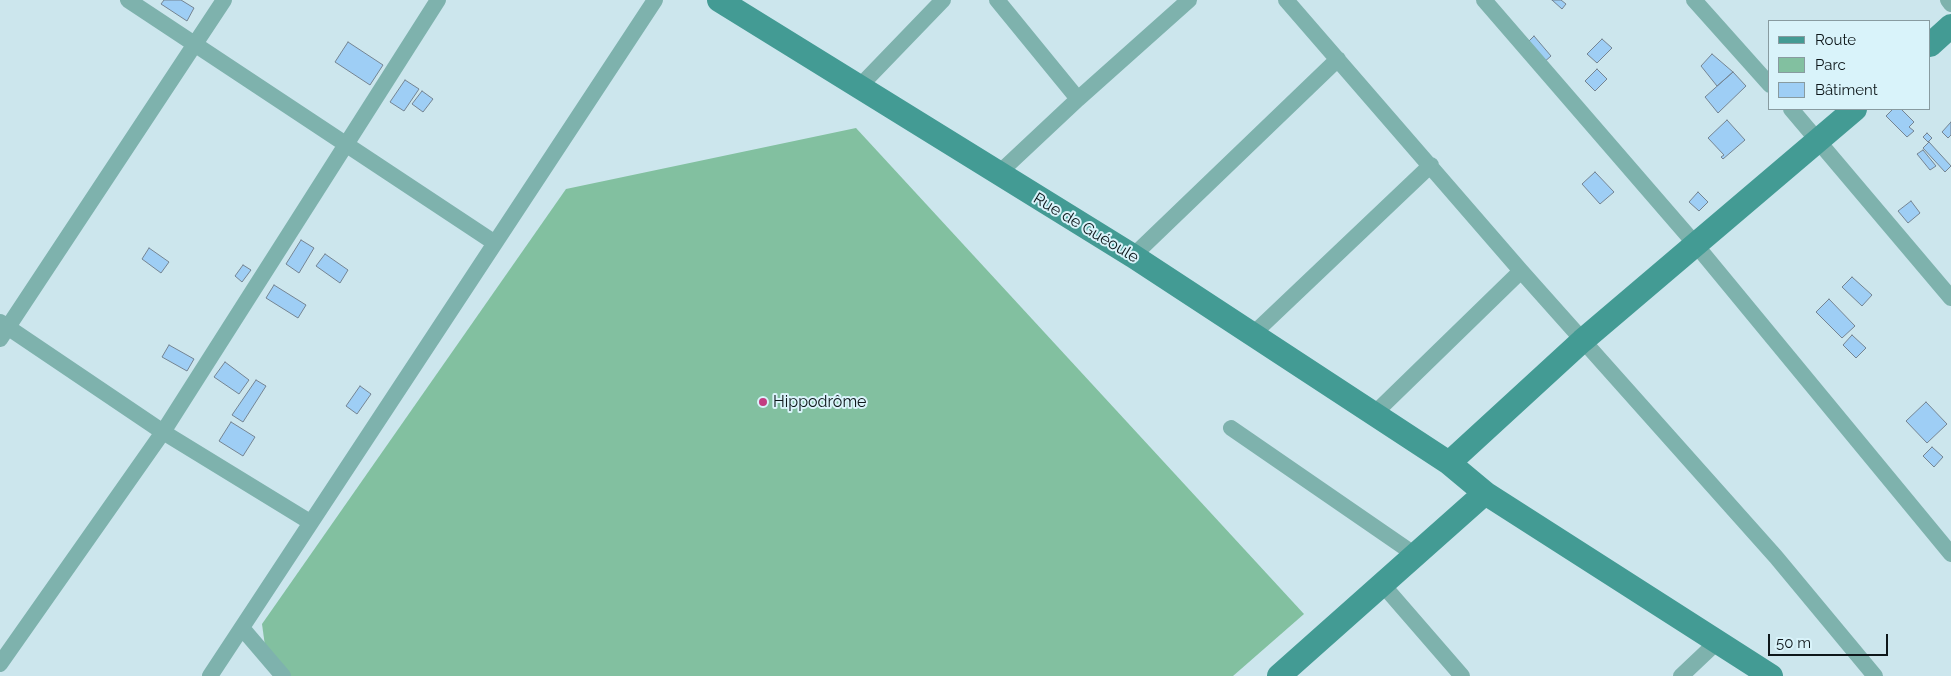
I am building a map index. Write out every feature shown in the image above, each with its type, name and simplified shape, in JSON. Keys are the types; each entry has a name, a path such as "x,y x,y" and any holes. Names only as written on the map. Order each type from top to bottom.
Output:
{"main road":[{"name":"Rue de Guéoule","path":"720,0 1133,256 1449,463 1485,493 1771,676"},
{"path":"1931,44 1951,26"},
{"path":"1449,463 1582,341 1854,110"},
{"path":"1279,676 1383,585 1414,554 1485,493"}],"street":[{"path":"128,0 495,243"},
{"path":"224,0 3,330 163,432 310,522"},
{"path":"0,664 163,432 438,0"},
{"path":"210,676 655,0"},
{"path":"860,86 943,0"},
{"path":"997,0 1078,99"},
{"path":"998,174 1078,99 1189,0"},
{"path":"1286,0 1582,341 1776,557 1875,676"},
{"path":"1484,0 1696,245 1951,554"},
{"path":"1694,0 1768,83"},
{"path":"1948,0 1951,4"},
{"path":"1133,256 1338,60"},
{"path":"1792,110 1951,298"},
{"path":"1252,334 1431,165"},
{"path":"1374,414 1521,271"},
{"path":"1231,428 1414,554"},
{"path":"1383,585 1462,676"},
{"path":"242,628 283,676"},
{"path":"1681,676 1717,642"}],"green space":[{"name":"Hippodrôme","path":"856,128 1304,614 1233,676 286,676 266,653 262,624 566,189"}],"building":[{"path":"164,0 181,0 194,8 187,21 161,4"},
{"path":"1552,0 1561,0 1566,4 1562,9"},
{"path":"1534,36 1551,56 1543,63 1526,44"},
{"path":"1602,39 1612,48 1597,63 1587,54"},
{"path":"348,42 383,65 370,85 335,62"},
{"path":"1712,54 1733,72 1717,86 1701,66"},
{"path":"1597,69 1607,79 1595,91 1585,81"},
{"path":"1733,72 1746,86 1718,113 1705,97"},
{"path":"405,80 419,89 404,111 390,102"},
{"path":"422,91 433,99 423,112 412,104"},
{"path":"1892,110 1902,110 1914,122 1909,127 1914,131 1907,137 1886,116"},
{"path":"1727,120 1745,140 1723,159 1721,157 1724,155 1708,138"},
{"path":"1951,122 1951,135 1948,138 1942,132"},
{"path":"1927,133 1932,138 1928,142 1923,137"},
{"path":"1929,142 1951,166 1945,172 1923,148"},
{"path":"1923,150 1936,166 1930,170 1917,154"},
{"path":"1595,172 1614,192 1600,204 1582,184"},
{"path":"1698,192 1708,202 1699,211 1689,202"},
{"path":"1911,201 1920,213 1908,223 1898,211"},
{"path":"301,240 314,248 299,273 286,264"},
{"path":"149,248 169,262 161,273 142,259"},
{"path":"325,254 348,270 340,283 316,266"},
{"path":"243,265 251,270 242,282 235,276"},
{"path":"1852,277 1872,295 1862,306 1842,287"},
{"path":"274,285 306,305 298,318 266,298"},
{"path":"1829,299 1855,326 1842,338 1816,312"},
{"path":"1852,335 1866,348 1856,358 1843,345"},
{"path":"169,345 194,359 187,371 162,357"},
{"path":"225,362 249,380 239,394 214,377"},
{"path":"256,380 266,386 243,422 232,415"},
{"path":"360,386 371,394 357,414 346,406"},
{"path":"1926,402 1947,424 1927,443 1906,421"},
{"path":"231,422 255,437 243,456 219,441"},
{"path":"1932,447 1943,457 1934,467 1923,456"}],"place":[{"name":"Hippodrôme","path":"763,402"}]}
